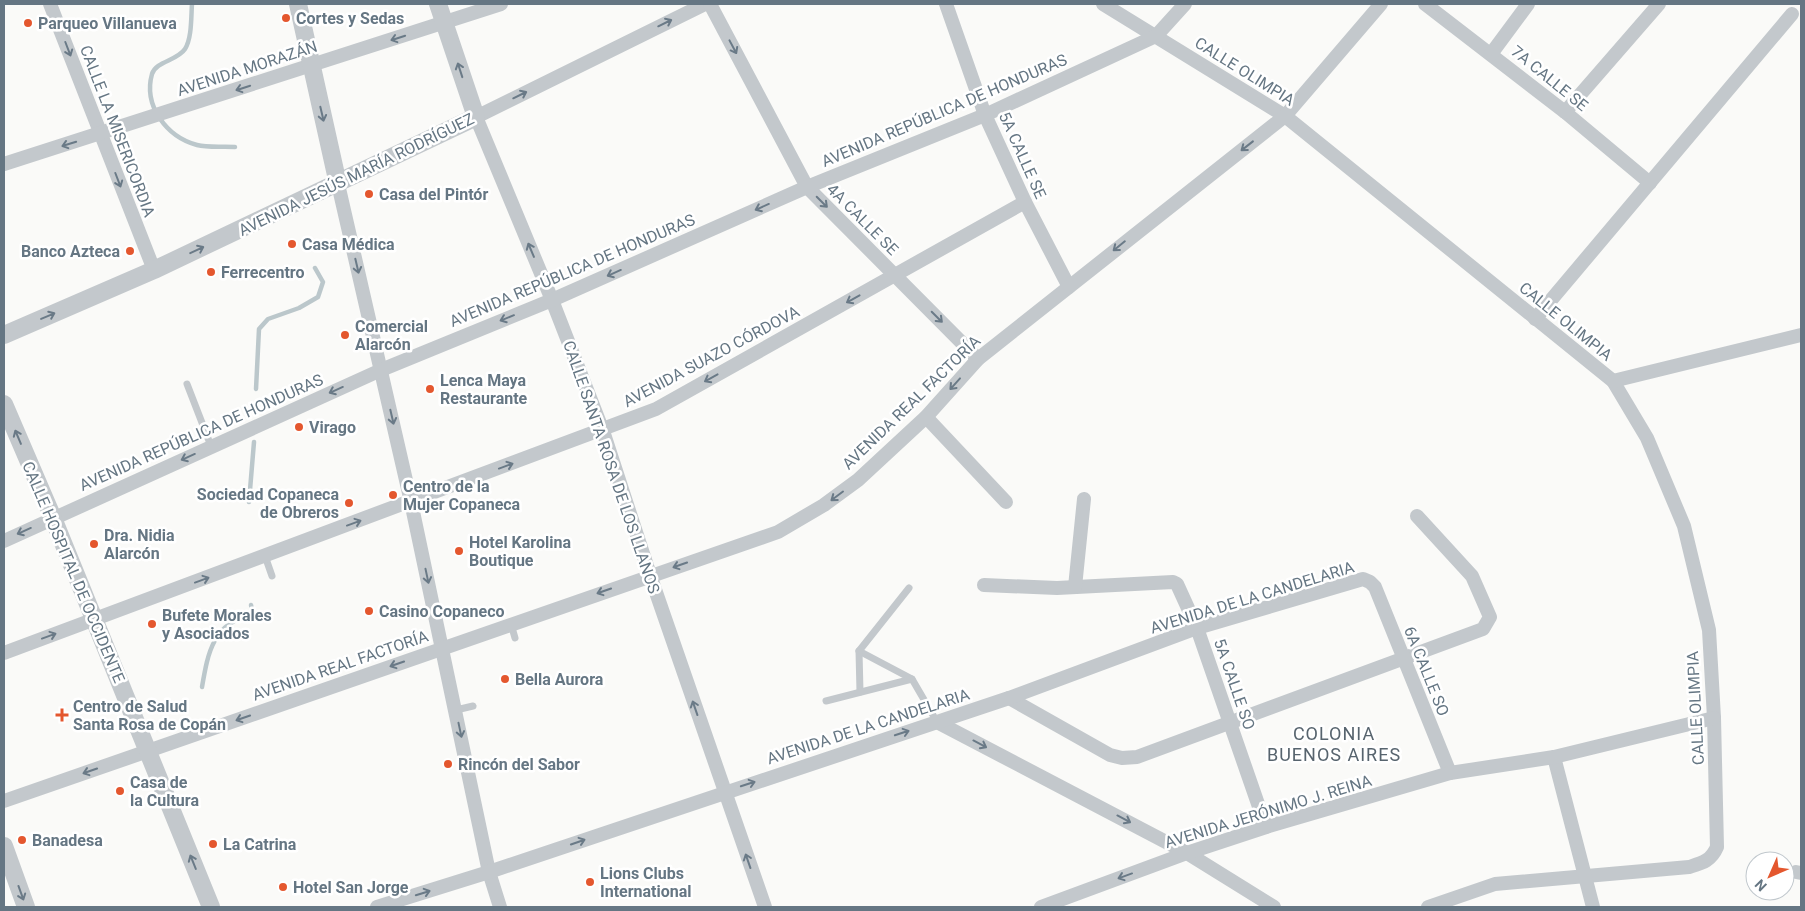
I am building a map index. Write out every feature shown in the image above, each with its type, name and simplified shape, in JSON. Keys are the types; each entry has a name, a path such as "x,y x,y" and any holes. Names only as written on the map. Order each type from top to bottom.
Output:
{"street":[{"name":"CALLE LA MISERICORDIA","path":"50,4 154,270"},
{"path":"298,4 310,66 411,502 489,872 500,907"},
{"name":"CALLE SANTA ROSA DE LOS LLANOS","path":"438,4 476,117 552,300 602,431 724,792 765,907"},
{"name":"AVENIDA MORAZÁN","path":"4,164 501,4"},
{"name":"AVENIDA JESÚS MARÍA RODRÍGUEZ","path":"4,335 154,270 338,184 705,4"},
{"name":"4A CALLE SE","path":"710,4 807,187 978,358"},
{"name":"5A CALLE SE","path":"946,4 986,115 1025,202 1069,287"},
{"name":"CALLE OLIMPIA","path":"1104,4 1285,116 1613,381 1647,438 1684,526 1708,630 1714,718 1716,847 1712,856 1706,862 1689,867 1585,875"},
{"path":"1156,36 1185,4"},
{"name":"AVENIDA REAL FACTORÍA","path":"4,801 778,532 801,520 858,480 926,416 978,358 1176,200 1285,116 1381,4"},
{"name":"7A CALLE SE","path":"1425,4 1565,112 1650,184"},
{"path":"1491,54 1528,4"},
{"path":"1565,112 1659,4"},
{"path":"1535,319 1792,14"},
{"name":"AVENIDA REPÚBLICA DE HONDURAS","path":"4,541 381,370 552,300 807,187 986,115 1156,36"},
{"name":"AVENIDA SUAZO CÓRDOVA","path":"4,654 602,431 656,409 1025,202"},
{"path":"1613,381 1801,335"},
{"name":"CALLE HOSPITAL DE OCCIDENTE","path":"4,404 53,518 211,907"},
{"path":"926,416 1006,502"},
{"path":"984,585 1075,587 1084,499"},
{"path":"1009,698 1110,755 1122,758 1137,757 1483,629 1490,617 1472,576 1417,516"},
{"name":"AVENIDA DE LA CANDELARIA","path":"377,907 489,872 1009,698 1197,628 1363,580 1370,582"},
{"name":"5A CALLE SO","path":"1075,587 1173,582 1177,584 1197,628 1266,827"},
{"name":"6A CALLE SO","path":"1370,582 1375,587 1402,658 1450,773"},
{"name":"AVENIDA JERÓNIMO J. REINA","path":"1041,907 1187,853 1266,827 1450,773 1554,757 1714,718"},
{"path":"937,722 1187,853 1274,907"},
{"path":"1554,757 1593,907"},
{"path":"4,846 26,907"},
{"path":"1428,907 1495,884 1585,875"}],"lane":[{"path":"187,384 211,446"},
{"path":"265,556 272,576"},
{"path":"860,692 859,651 909,588"},
{"path":"511,624 515,638"},
{"path":"859,651 912,679 937,722"},
{"path":"826,701 912,679"},
{"path":"456,710 472,706"}],"waterway":[{"path":"192,4 191,27 185,49 177,56 158,66 152,74 150,86 154,108 167,127 186,141 202,146 235,147"},
{"path":"256,389 259,329 268,319 299,308 318,297 323,282 315,268"},
{"path":"249,502 254,442"},
{"path":"202,687 210,651 215,641 229,624 253,614 251,605"}],"place":[{"name":"Cortes y Sedas","path":"286,18"},
{"name":"Parqueo Villanueva","path":"28,23"},
{"name":"Casa del Pintór","path":"369,194"},
{"name":"Casa Médica","path":"292,244"},
{"name":"Banco Azteca","path":"130,251"},
{"name":"Ferrecentro","path":"211,272"},
{"name":"Comercial Alarcón","path":"345,335"},
{"name":"Lenca Maya Restaurante","path":"430,389"},
{"name":"Virago","path":"299,427"},
{"name":"Centro de la Mujer Copaneca","path":"393,495"},
{"name":"Sociedad Copaneca de Obreros","path":"349,503"},
{"name":"Dra. Nidia Alarcón","path":"94,544"},
{"name":"Hotel Karolina Boutique","path":"459,551"},
{"name":"Casino Copaneco","path":"369,611"},
{"name":"Bufete Morales y Asociados","path":"152,624"},
{"name":"Bella Aurora","path":"505,679"},
{"name":"Centro de Salud Santa Rosa de Copán","path":"62,715"},
{"name":"Rincón del Sabor","path":"448,764"},
{"name":"Casa de la Cultura","path":"120,791"},
{"name":"Banadesa","path":"22,840"},
{"name":"La Catrina","path":"213,844"},
{"name":"Lions Clubs International","path":"590,882"},
{"name":"Hotel San Jorge","path":"283,887"}],"district":[{"name":"COLONIA BUENOS AIRES","path":"1334,744"}]}
